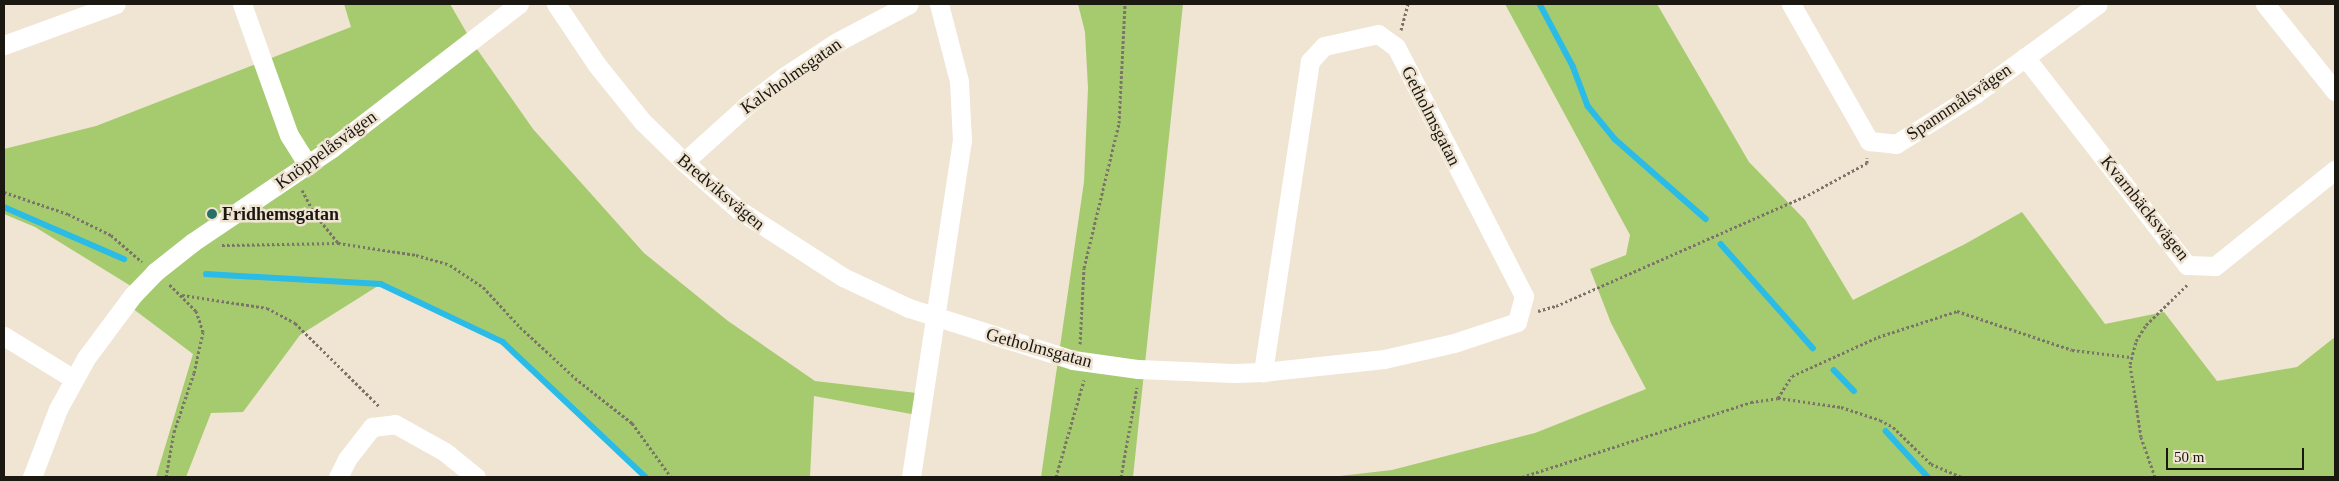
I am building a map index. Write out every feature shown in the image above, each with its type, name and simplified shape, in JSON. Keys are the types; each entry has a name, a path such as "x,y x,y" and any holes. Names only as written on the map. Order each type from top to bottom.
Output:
{"street":[{"path":"4,45 116,4"},
{"path":"242,4 289,135 308,165"},
{"name":"Knöppelåsvägen","path":"32,477 58,409 74,379 106,329 155,272 193,242 308,165 519,4"},
{"name":"Bredviksvägen","path":"556,4 598,65 642,121 684,162 739,210 809,258 874,292 937,317"},
{"name":"Kalvholmsgatan","path":"684,162 728,121 785,76 854,33 909,4"},
{"path":"911,477 937,317 962,141 960,81 940,4"},
{"path":"1791,4 1869,140"},
{"name":"Spannmålsvägen","path":"1869,140 1896,144 1975,94 2098,4"},
{"path":"2265,4 2335,91"},
{"name":"Getholmsgatan","path":"937,317 1080,361 1138,369 1263,372 1384,359 1454,343 1517,322 1524,296 1396,47 1378,34 1324,46 1310,61 1263,372"},
{"name":"Kvarnbäcksvägen","path":"2025,57 2187,265 2216,266 2335,170"},
{"path":"4,336 74,379"},
{"path":"338,477 372,427 395,424 445,452 476,477"}],"path":[{"path":"1056,477 1085,382 1080,361 1079,314 1084,268 1119,122 1125,4"},
{"path":"1396,47 1408,4"},
{"path":"1520,311 1541,311 1556,306 1808,195 1867,164 1869,140"},
{"path":"299,185 314,213 338,243"},
{"path":"4,192 42,204 111,235 182,295 196,311 203,332 194,373 174,432 166,477"},
{"path":"218,246 338,243 416,255 450,264 483,286 520,327 575,378 632,423 667,467 671,477"},
{"path":"2155,477 2133,403 2131,356 2146,325 2184,290 2199,266"},
{"path":"182,295 267,308 295,323 395,424"},
{"path":"1778,398 1792,376 1878,337 1957,311 2072,350 2131,356"},
{"path":"1121,477 1138,369"},
{"path":"1522,477 1741,405 1778,398 1841,407 1880,420 1893,427 1931,464 1961,477"},
{"path":"1539,472 1541,477"}],"green space":[{"path":"344,4 450,4 472,42 533,129 644,253 728,321 815,381 925,394 922,416 814,396 810,477 642,477 637,466 503,342 381,284 300,335 243,412 211,413 186,477 156,477 193,354 128,305 139,291 35,227 4,214 4,149 96,126 351,27"},
{"path":"1078,4 1183,4 1133,477 1041,477 1084,182 1088,88 1085,32"},
{"path":"1505,4 1657,4 1749,162 1805,220 1853,300 1965,244 2022,212 2105,324 2164,312 2217,381 2297,367 2335,337 2335,477 1331,477 1392,470 1535,433 1646,389 1611,323 1590,269 1626,255 1630,235"}],"waterway":[{"path":"1540,4 1573,66 1588,106 1615,139 1706,219"},
{"path":"4,207 124,259"},
{"path":"1721,244 1813,348"},
{"path":"206,274 381,284 503,342 646,477"},
{"path":"1834,370 1854,391"},
{"path":"1886,431 1928,477"}],"place":[{"name":"Fridhemsgatan","path":"212,214"}]}
